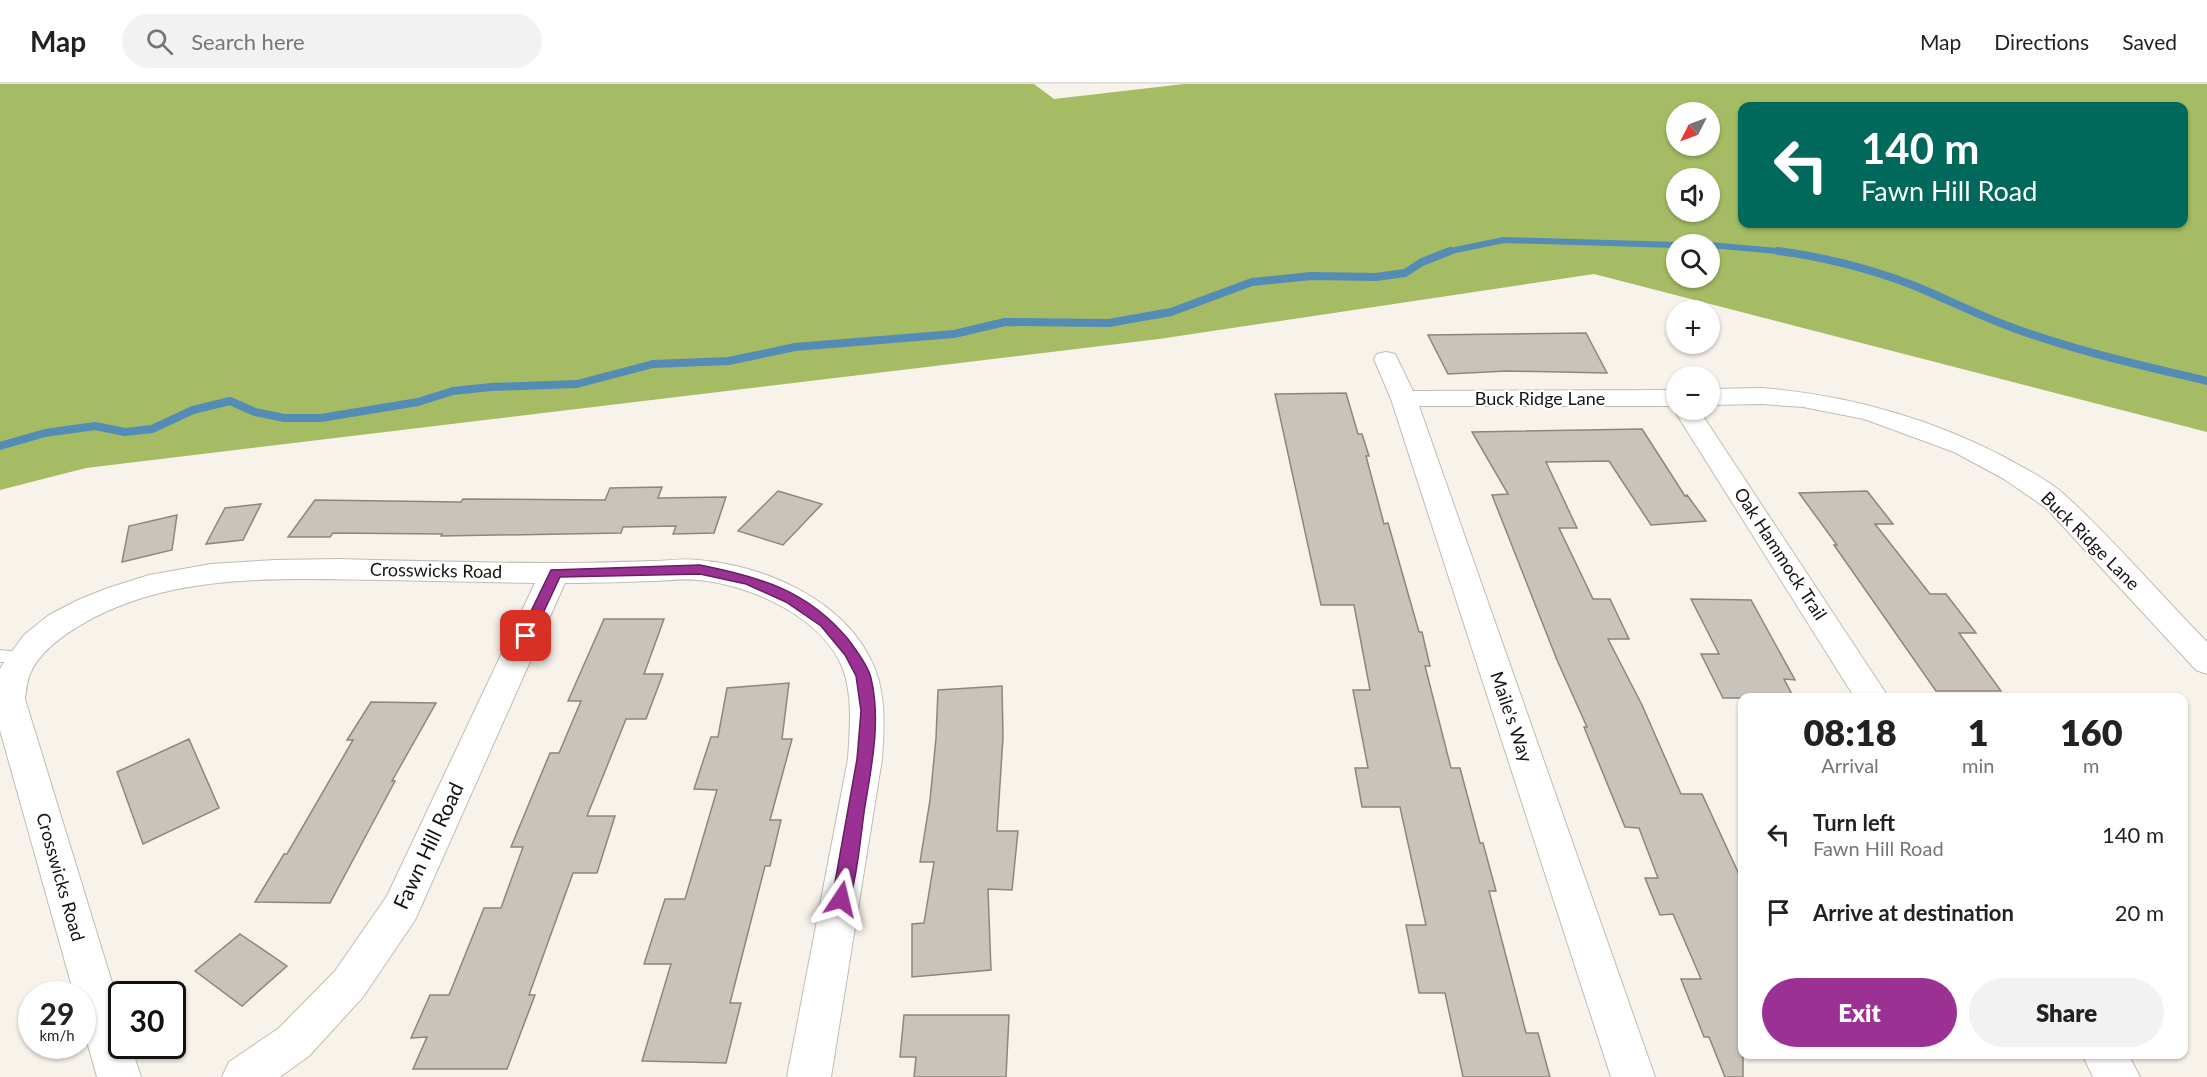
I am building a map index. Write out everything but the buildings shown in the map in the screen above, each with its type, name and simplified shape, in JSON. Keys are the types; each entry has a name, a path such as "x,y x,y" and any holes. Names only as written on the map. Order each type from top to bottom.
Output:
{"street":[{"name":"Maile's Way","path":"1386,359 1404,399 1633,1077"},
{"name":"Buck Ridge Lane","path":"1720,397 1761,396 1803,399 1871,412 1963,446 2014,473 2056,502 2207,662"},
{"name":"Buck Ridge Lane","path":"1404,399 1666,398"},
{"name":"Oak Hammock Trail","path":"1693,420 1870,693"},
{"name":"Crosswicks Road","path":"119,1077 8,699 15,671 12,657 52,627 120,595 172,581 214,574 296,568 555,573 700,570 749,580 791,598 826,622 850,652 863,676 868,711 865,759 809,1077"},
{"name":"Fawn Hill Road","path":"244,1077 294,1042 349,984 401,908 555,573"},
{"path":"2106,1059 2118,1077"}],"green space":[{"path":"0,84 1034,84 1054,99 1184,84 2207,84 2207,432 1720,306 1720,300 1695,300 1594,274 1159,339 86,468 0,490"}],"waterway":[{"path":"1449,251 1504,240 1666,245"},
{"path":"1720,246 1778,251"},
{"path":"0,446 45,433 95,426 125,432 152,429 193,410 230,401 255,412 284,418 321,418 418,402 453,391 491,387 577,384 653,364 729,361 795,347 954,334 1005,322 1109,323 1171,312 1252,282 1311,276 1376,277 1405,273 1422,262 1449,251"},
{"path":"1778,251 1789,252"},
{"path":"1778,251 1830,260 1882,274 2032,335 2207,381"}],"route":[{"path":"526,636 555,573 700,570 749,580 791,598 826,622 850,652 863,676 868,711 865,759 841,899"}]}
